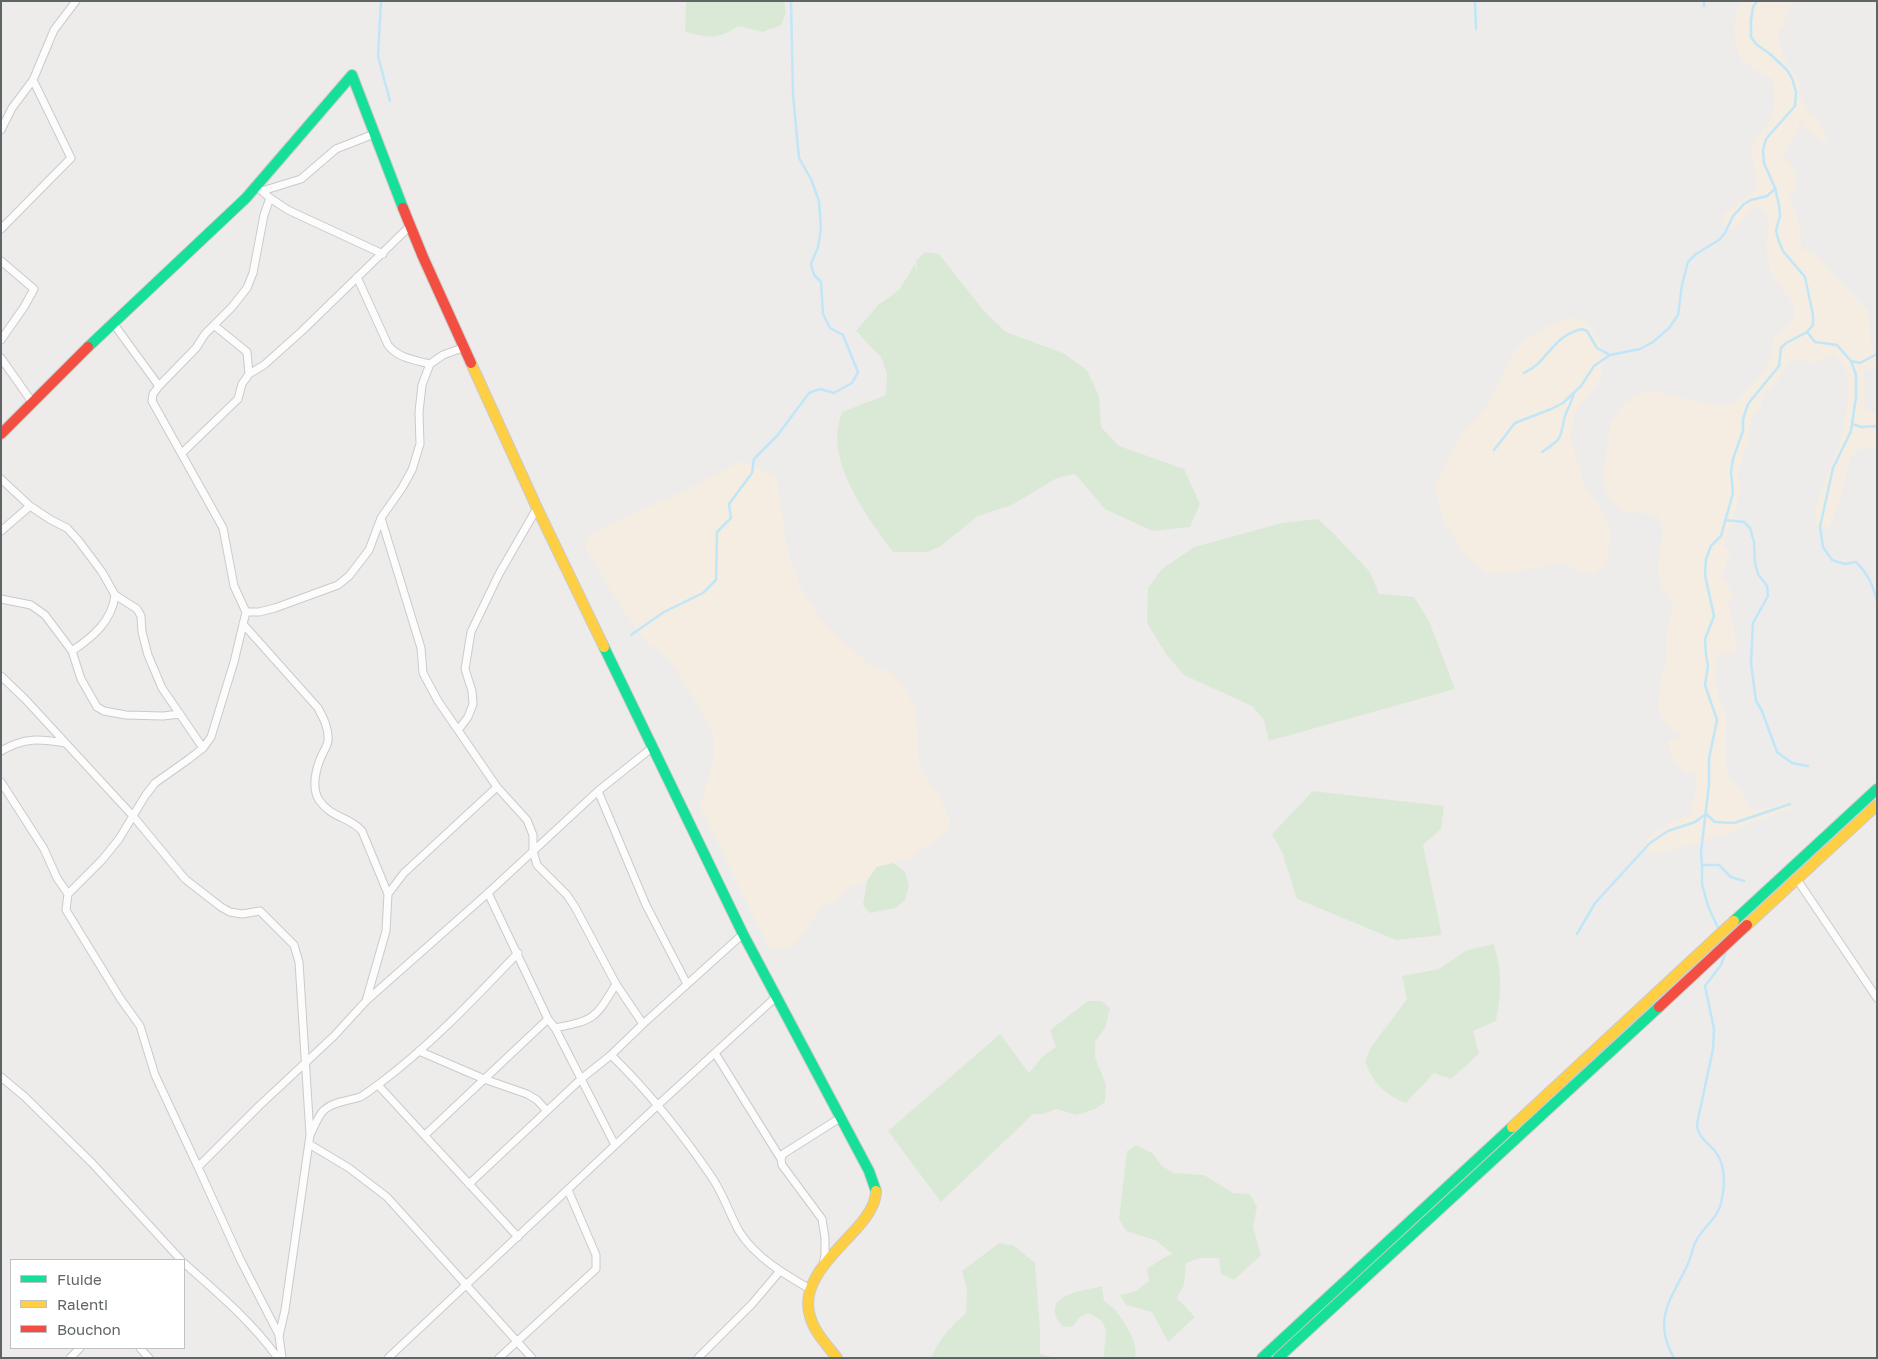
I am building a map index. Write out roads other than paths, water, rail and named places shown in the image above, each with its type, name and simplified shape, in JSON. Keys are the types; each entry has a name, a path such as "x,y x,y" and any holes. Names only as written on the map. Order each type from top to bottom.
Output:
{"main road":[{"path":"1,434 113,323 259,188 352,75 410,226 537,508 744,934 876,1186 876,1198 855,1232 822,1269 810,1289 808,1310 824,1341 837,1358"},
{"path":"1262,1358 1877,789"},
{"path":"1278,1358 1720,952 1796,878 1877,805"}],"street":[{"path":"1,130 12,108 33,80 54,30 76,1"},
{"path":"1,229 72,158 33,80"},
{"path":"259,188 301,179 336,150 374,134"},
{"path":"259,188 288,210 383,254"},
{"path":"270,198 264,215 251,282 196,348 159,386 153,394 152,401 223,528 234,586 246,612 216,726 203,748 155,783 119,839 102,860 68,894 66,910 120,998 140,1026 155,1075 240,1259 280,1336"},
{"path":"182,453 238,399 242,384 249,374 264,365 302,331 410,226"},
{"path":"1,261 34,289 1,340"},
{"path":"357,277 388,345 394,352 430,364"},
{"path":"113,323 159,386"},
{"path":"214,326 247,352 249,374"},
{"path":"246,612 259,612 275,608 338,585 349,576 369,550 381,518 402,488 414,462 420,444 419,412 422,386 430,364 443,355 465,347"},
{"path":"1,358 32,402"},
{"path":"1,479 30,506 72,532 102,572 115,595 136,609 141,616 148,655 162,688 203,748"},
{"path":"1,531 30,506"},
{"path":"459,729 468,717 473,704 472,691 465,669 471,632 499,574 537,508"},
{"path":"381,518 421,648 423,673 438,701 498,787 527,820 532,835 533,851 537,866 566,895 575,907 616,984 643,1024"},
{"path":"72,651 85,642 106,621 112,613 115,595"},
{"path":"1,599 31,605 45,615 72,651 85,687 97,707 104,711 126,715 163,716 180,714"},
{"path":"243,624 306,694 322,716 326,724 328,742 318,764 314,783 318,799 328,810 340,818 355,823 362,831 388,894 386,931 366,1001"},
{"path":"1,676 133,816 185,879 230,912 242,914 260,911 294,945 299,962 310,1136 280,1336 280,1358"},
{"path":"1,751 23,740 39,739 66,743"},
{"path":"198,1167 259,1106 334,1036 366,1001 488,893 598,791 653,747"},
{"path":"1,782 44,849 57,878 68,894"},
{"path":"388,894 404,873 498,787"},
{"path":"598,791 646,905 688,984"},
{"path":"1796,878 1877,998"},
{"path":"488,893 548,1019 556,1028 615,1145"},
{"path":"469,1184 581,1079 612,1055 643,1024 744,934"},
{"path":"310,1136 316,1121 325,1109 360,1096 378,1085 466,1008 518,954"},
{"path":"556,1028 587,1021 599,1012 616,984"},
{"path":"388,1358 776,997"},
{"path":"425,1135 548,1019"},
{"path":"419,1051 484,1079 527,1094 537,1100 547,1111"},
{"path":"715,1053 781,1159 782,1164 822,1219 825,1238 825,1254 822,1269"},
{"path":"612,1055 659,1104 719,1188 732,1218 746,1240 780,1272 810,1289"},
{"path":"1,1077 25,1097 92,1163 179,1259"},
{"path":"378,1085 518,1237"},
{"path":"781,1159 783,1154 840,1118"},
{"path":"309,1144 349,1168 387,1197 532,1358"},
{"path":"499,1358 596,1269 596,1255 568,1190"},
{"path":"185,1264 249,1322 280,1358"},
{"path":"698,1358 752,1304 780,1272"},
{"path":"70,1358 79,1349"}],"waterway":[{"path":"381,1 378,56 390,101"},
{"path":"631,635 664,612 703,593 716,580 717,532 731,518 729,504 752,473 754,459 777,436 809,393 820,389 834,393 852,383 858,372 843,335 830,328 823,314 821,282 814,275 811,264 818,247 821,229 819,201 811,179 799,158 793,95 791,1"},
{"path":"1475,1 1476,29"},
{"path":"1704,1 1704,6"},
{"path":"1719,930 1708,906 1702,884 1701,852 1709,785 1709,759 1717,720 1705,685 1708,666 1705,639 1714,616 1705,575 1706,559 1711,546 1721,536 1733,493 1731,472 1733,459 1743,431 1743,419 1748,404 1779,366 1781,348 1786,343 1807,332 1813,325 1813,315 1805,277 1783,251 1779,242 1776,230 1780,216 1779,205 1775,188 1764,163 1763,150 1766,139 1795,106 1796,92 1792,78 1787,70 1756,44 1751,37 1753,7 1757,1"},
{"path":"1494,450 1515,423 1563,403 1581,386 1594,366 1610,355 1640,349 1653,342 1669,328 1678,315 1682,285 1688,262 1696,254 1719,240 1725,233 1733,216 1744,204 1767,196 1775,189"},
{"path":"1524,373 1539,363 1562,338 1582,329 1587,331 1597,348 1610,355"},
{"path":"1807,332 1815,342 1837,345 1851,361 1856,375 1856,397 1851,431 1833,468 1820,527 1823,547 1832,560 1845,564 1856,562 1870,580 1877,601"},
{"path":"1851,361 1860,363 1877,354"},
{"path":"1542,452 1560,437 1565,416 1574,393"},
{"path":"1852,424 1861,427 1875,426 1877,428"},
{"path":"1725,520 1744,522 1750,528 1754,542 1755,563 1758,574 1767,586 1768,596 1753,623 1751,663 1756,701 1762,711 1777,752 1792,763 1808,766"},
{"path":"1577,934 1595,903 1650,843 1668,831 1695,822 1706,814 1715,822 1734,823 1790,804"},
{"path":"1702,865 1719,865 1731,877 1744,881"},
{"path":"1674,1358 1665,1332 1666,1310 1696,1241 1714,1218 1719,1208 1723,1190 1724,1176 1719,1157 1701,1135 1697,1124 1713,1049 1714,1029 1705,986 1721,965 1726,951"}]}
